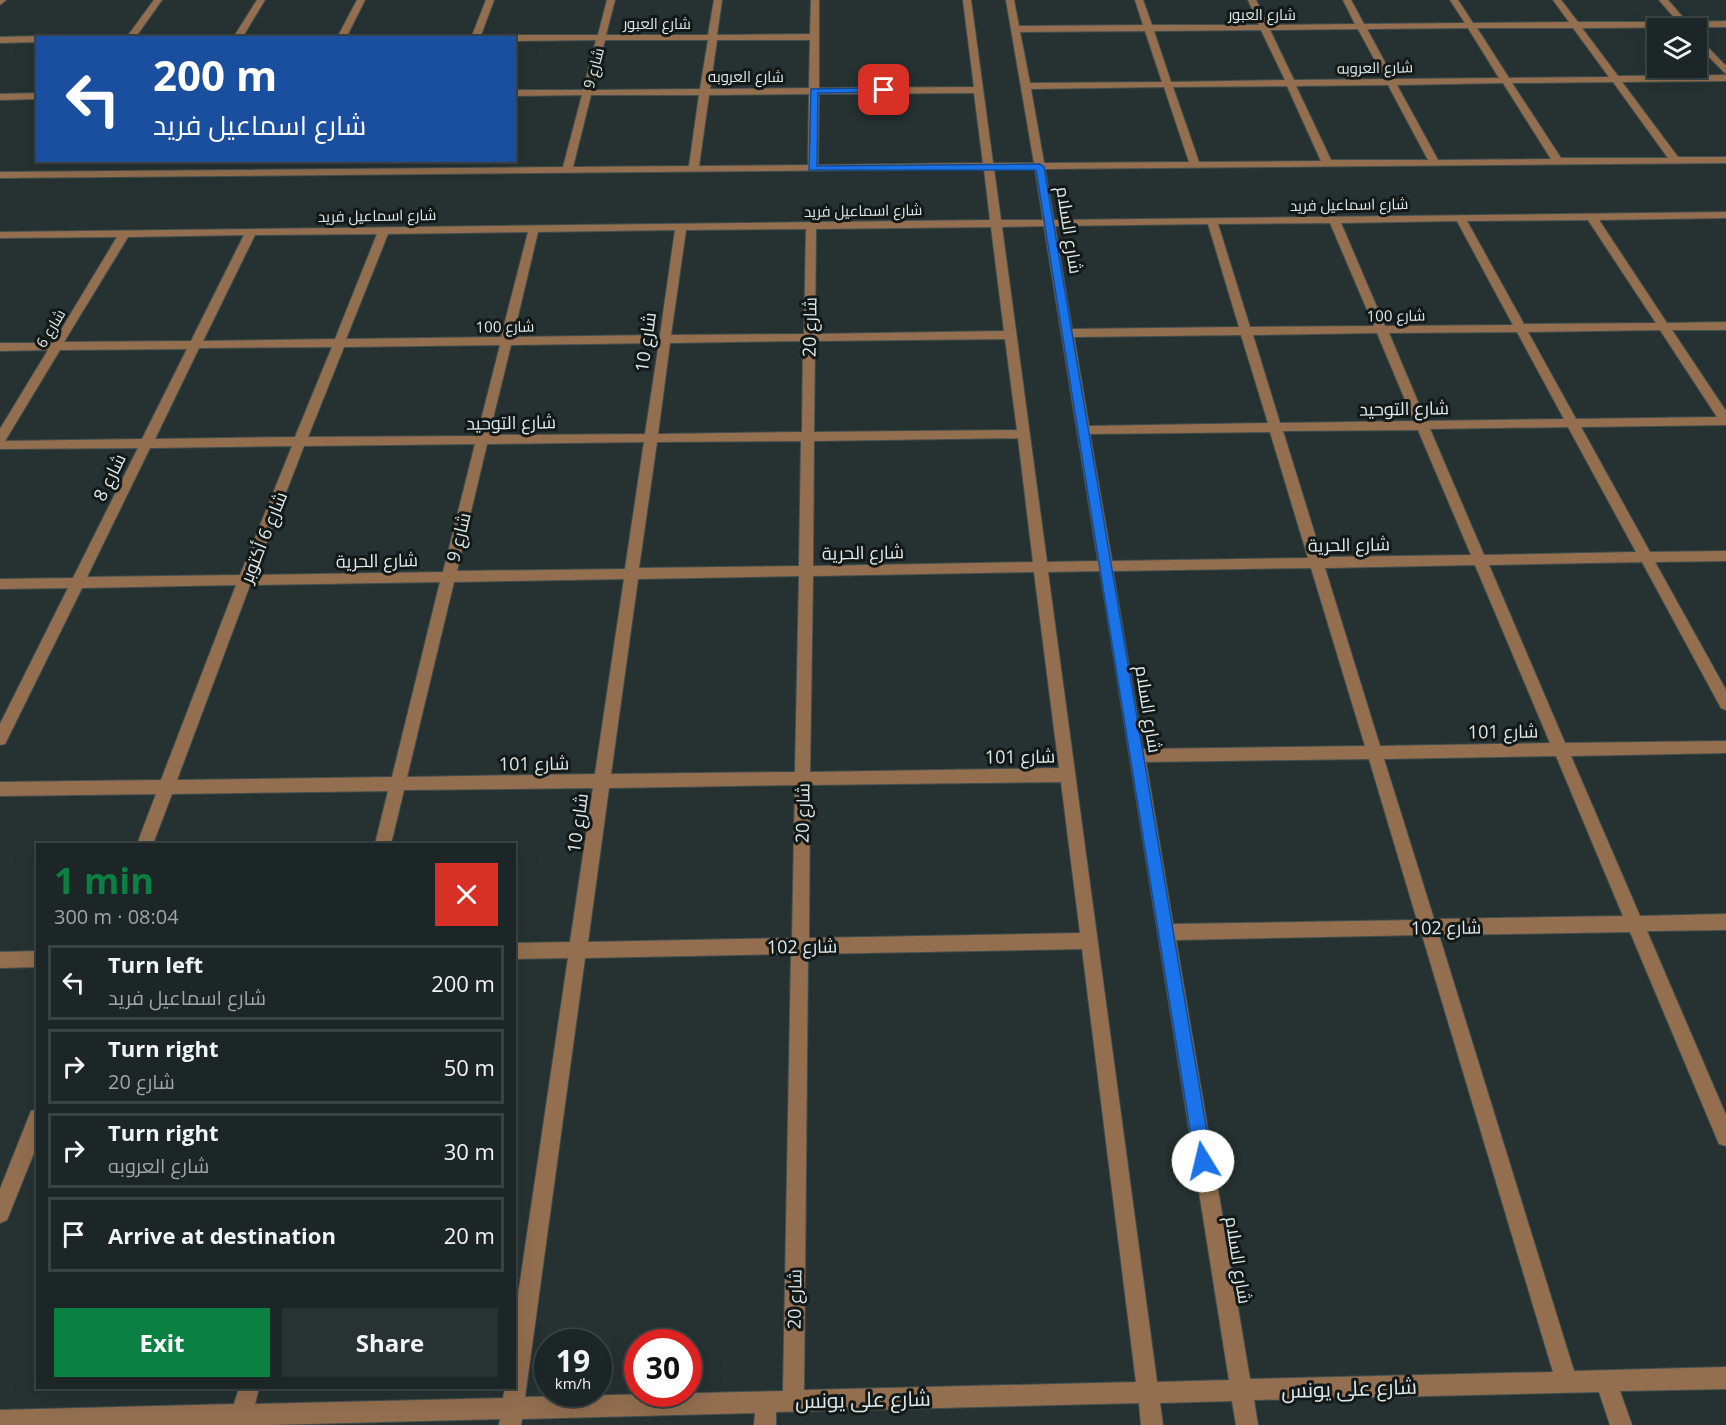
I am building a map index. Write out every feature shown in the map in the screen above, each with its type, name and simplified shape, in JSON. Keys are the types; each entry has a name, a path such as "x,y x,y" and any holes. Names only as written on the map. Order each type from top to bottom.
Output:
{"street":[{"path":"131,36 158,0"},
{"path":"238,36 261,0"},
{"path":"342,36 361,0"},
{"path":"476,36 490,0"},
{"name":"شارع 9","path":"567,170 611,0"},
{"path":"693,170 718,0"},
{"path":"813,168 815,0"},
{"path":"967,0 1152,1425"},
{"name":"شارع السلام","path":"1010,0 1040,167 1247,1425"},
{"path":"1139,0 1195,165"},
{"path":"1252,0 1328,165"},
{"path":"1347,0 1435,164"},
{"path":"1454,0 1558,162"},
{"path":"1557,0 1676,161"},
{"path":"1663,0 1679,18"},
{"name":"شارع العبور","path":"1707,25 1726,24"},
{"name":"شارع العبور","path":"1015,29 1647,26"},
{"name":"شارع العبور","path":"516,38 814,37"},
{"path":"0,40 36,39"},
{"path":"1707,50 1726,71"},
{"name":"شارع العروبه","path":"1025,86 1726,78"},
{"name":"شارع العروبه","path":"516,93 978,90"},
{"path":"0,97 36,96"},
{"path":"0,175 1726,160"},
{"path":"28,175 37,162"},
{"path":"150,174 158,162"},
{"path":"271,173 277,162"},
{"path":"424,172 428,162"},
{"path":"1721,215 1726,228"},
{"name":"شارع اسماعيل فريد","path":"0,235 1721,215"},
{"path":"1591,216 1726,421"},
{"path":"1460,218 1726,704"},
{"path":"1334,219 1726,1137"},
{"path":"1212,221 1567,1382"},
{"name":"شارع 20","path":"793,1401 811,225"},
{"name":"شارع 10","path":"516,1388 681,227"},
{"name":"شارع 9","path":"383,843 534,228"},
{"name":"شارع 6 أكتوبر","path":"145,843 245,580 384,230"},
{"name":"شارع 8","path":"0,739 251,232"},
{"name":"شارع 6","path":"0,439 125,233"},
{"name":"شارع 100","path":"1067,333 1726,326"},
{"name":"شارع 100","path":"0,347 1010,335"},
{"name":"شارع التوحيد","path":"1083,430 1726,421"},
{"name":"شارع التوحيد","path":"0,445 1023,434"},
{"name":"شارع الحرية","path":"0,584 1726,556"},
{"name":"شارع 101","path":"1137,756 1726,747"},
{"name":"شارع 101","path":"0,789 1068,775"},
{"name":"شارع 102","path":"1166,932 1726,922"},
{"name":"شارع 102","path":"516,951 1089,941"},
{"path":"0,960 36,959"},
{"path":"0,1213 36,1123"},
{"name":"شارع على يونس","path":"0,1421 512,1416 766,1401 1726,1378"},
{"path":"1605,1380 1621,1425"},
{"path":"241,1420 249,1389"},
{"name":"شارع 10","path":"512,1416 516,1389"},
{"path":"765,1425 766,1401"}],"route":[{"path":"884,90 814,91 813,168 1040,167 1203,1161"}]}
